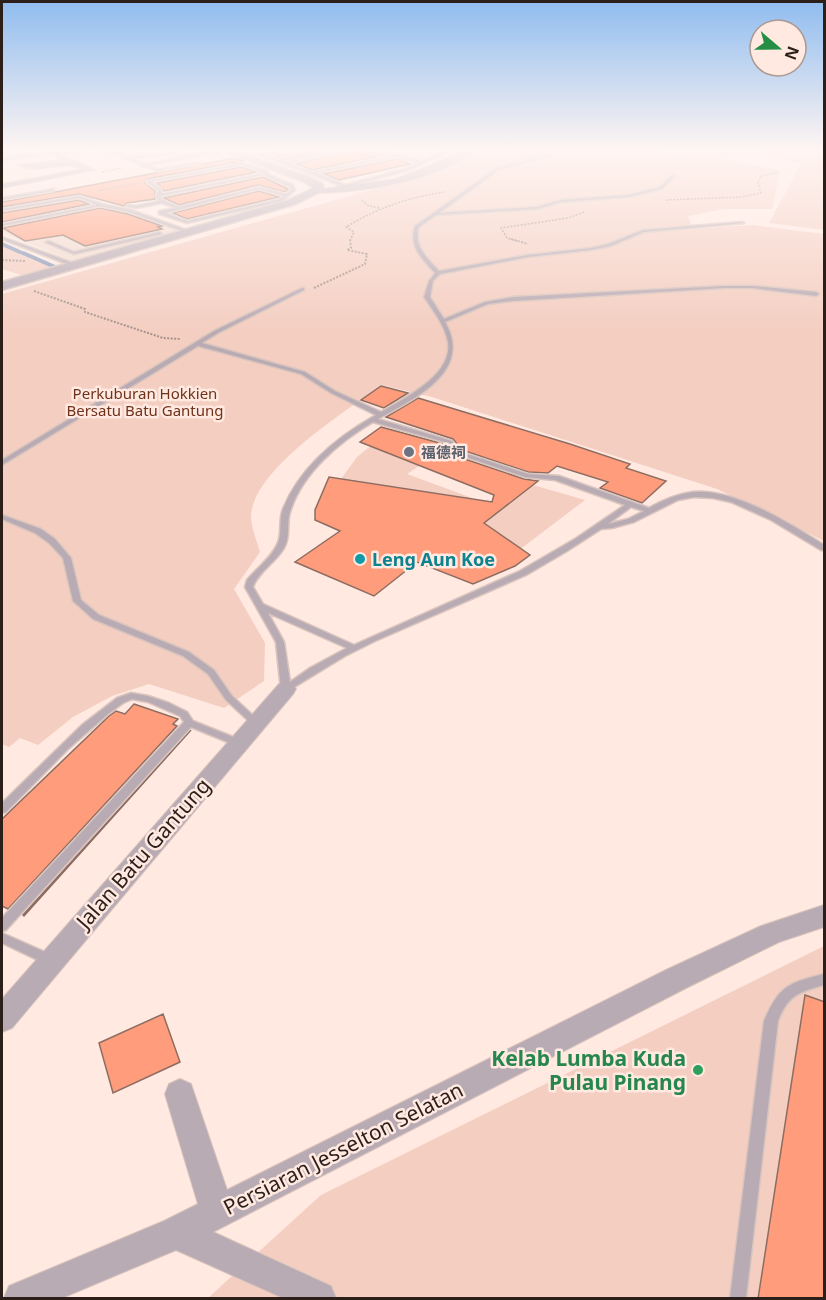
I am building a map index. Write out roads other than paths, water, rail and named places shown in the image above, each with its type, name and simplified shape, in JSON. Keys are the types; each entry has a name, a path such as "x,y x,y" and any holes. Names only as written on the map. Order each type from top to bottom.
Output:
{"street":[{"path":"6,285 74,259 190,232 255,211"},
{"name":"Jalan Batu Gantung","path":"2,1019 50,960 286,689"},
{"name":"Persiaran Jesselton Selatan","path":"21,1299 176,1233 678,978 770,934 825,916"},
{"path":"180,1094 218,1211"},
{"path":"176,1233 256,1267 319,1299"}],"lane":[{"path":"2,225 72,211"},
{"path":"124,211 190,232"},
{"path":"146,216 165,211"},
{"path":"160,212 187,222 239,211"},
{"path":"438,273 418,252 415,231 417,226 440,211"},
{"path":"435,214 484,211"},
{"path":"630,504 600,527 523,573 354,648 312,670 286,689 280,642 249,587 250,580 282,545 286,511 302,483 321,457 344,437 377,418 439,375 449,360 451,349 444,321 428,297 431,281 438,273 554,252 609,245 643,231 742,224"},
{"path":"2,238 56,258 74,259 160,233"},
{"path":"27,247 54,240"},
{"path":"47,242 74,259"},
{"path":"56,258 74,259"},
{"path":"444,321 487,303 513,298 744,287 816,294"},
{"path":"2,463 237,321 302,289"},
{"path":"198,344 303,373 377,418 450,442 459,453 527,476 556,478 652,511"},
{"path":"600,527 619,526 687,495 716,497 734,502 783,523 825,548"},
{"path":"2,517 38,531 52,541 67,558 77,601 96,617 186,654 211,672 229,698 256,723"},
{"path":"258,605 354,648"},
{"path":"2,808 97,717 123,698 138,697 184,714 189,723 239,743"},
{"path":"2,926 189,723"},
{"path":"2,938 50,960"},
{"path":"738,1299 771,1021 778,1001 791,989 825,980"}],"waterway":[{"path":"2,244 20,252"},
{"path":"23,253 55,267"}],"place":[{"name":"福德祠","path":"409,452"},
{"name":"Leng Aun Koe","path":"360,559"},
{"name":"Kelab Lumba Kuda Pulau Pinang","path":"698,1070"}],"park label":[{"name":"Perkuburan Hokkien Bersatu Batu Gantung","path":"145,402"}]}
